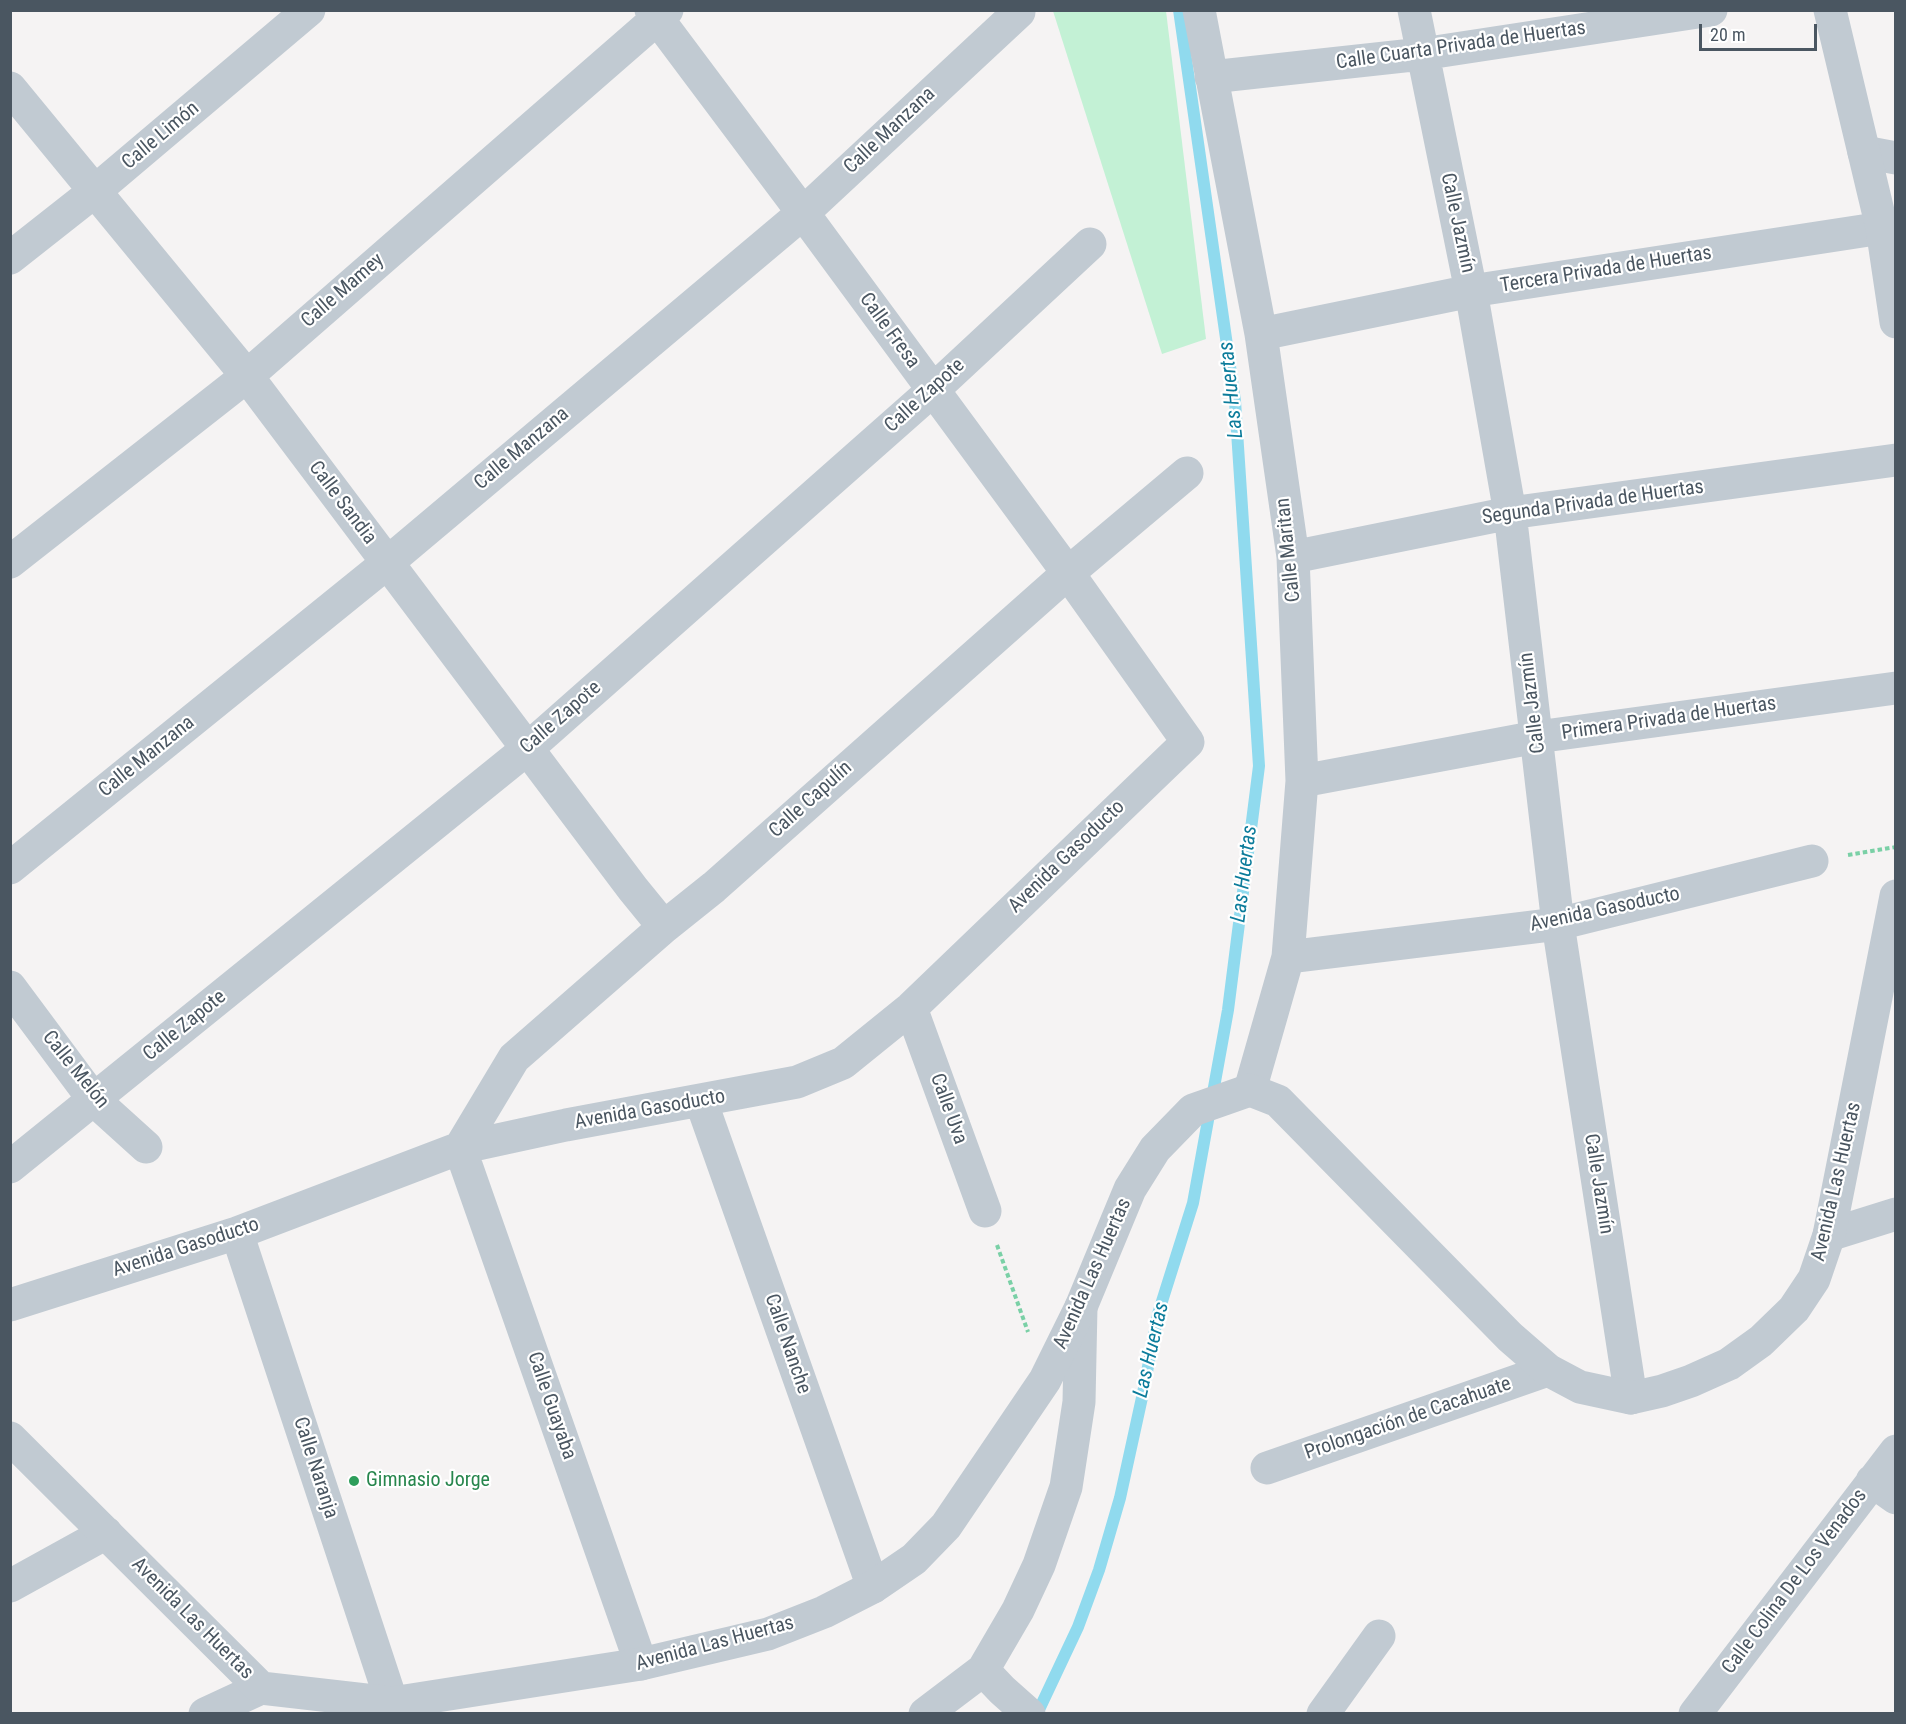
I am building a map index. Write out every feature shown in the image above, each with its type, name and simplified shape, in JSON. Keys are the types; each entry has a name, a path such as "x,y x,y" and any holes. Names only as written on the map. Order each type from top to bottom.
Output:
{"street":[{"name":"Calle Limón","path":"10,258 95,191 309,10"},
{"name":"Calle Maritan","path":"1198,10 1261,334 1293,557 1302,781 1288,957 1244,1092"},
{"name":"Calle Jazmín","path":"1414,10 1472,291 1510,513 1558,924 1631,1398"},
{"name":"Calle Cuarta Privada de Huertas","path":"1211,77 1422,54 1711,10"},
{"path":"1830,10 1882,228 1896,322"},
{"name":"Calle Manzana","path":"10,868 387,563 803,213 1020,12"},
{"name":"Calle Fresa","path":"658,13 932,391 1068,573 1188,742"},
{"name":"Calle Mamey","path":"10,562 247,376 658,13"},
{"name":"Calle Sandia","path":"10,88 247,376 527,749 664,927"},
{"path":"1864,152 1896,158"},
{"name":"Tercera Privada de Huertas","path":"1261,334 1472,291 1882,228"},
{"name":"Calle Zapote","path":"10,1167 527,749 932,391 1090,244"},
{"name":"Segunda Privada de Huertas","path":"1293,557 1510,513 1896,460"},
{"name":"Calle Capulín","path":"460,1148 514,1058 664,927 714,887 1068,573 1187,473"},
{"name":"Primera Privada de Huertas","path":"1302,781 1537,737 1896,688"},
{"name":"Avenida Gasoducto","path":"10,1305 237,1233 460,1148 566,1125 797,1082 843,1063 910,1008 1188,742"},
{"name":"Avenida Gasoducto","path":"1288,957 1558,924 1812,861"},
{"name":"Avenida Las Huertas","path":"10,1438 261,1688 392,1703 641,1664 768,1634 824,1612 873,1587 914,1559 946,1526 1045,1380 1081,1307 1130,1189 1155,1149 1193,1110 1244,1092 1278,1101 1510,1337 1548,1370 1580,1387 1631,1398 1691,1381 1729,1364 1761,1341 1794,1309 1814,1279 1829,1235 1896,896"},
{"name":"Calle Melón","path":"10,987 94,1100 146,1147"},
{"name":"Calle Uva","path":"910,1008 985,1211"},
{"name":"Calle Nanche","path":"701,1101 873,1587"},
{"name":"Calle Guayaba","path":"460,1148 641,1664"},
{"path":"1829,1235 1896,1214"},
{"name":"Calle Naranja","path":"237,1233 392,1703"},
{"path":"925,1713 993,1680 1018,1610 1039,1565 1066,1487 1079,1402 1081,1307"},
{"name":"Prolongación de Cacahuate","path":"1267,1468 1548,1370"},
{"name":"Calle Colina De Los Venados","path":"1695,1713 1884,1489 1896,1451"},
{"path":"10,1586 106,1533"},
{"path":"1323,1713 1379,1636"},
{"path":"993,1680 1029,1713"},
{"path":"205,1713 261,1688"}],"path":[{"path":"1812,861 1896,847"},
{"path":"985,1211 1045,1380"}],"green space":[{"path":"1053,11 1166,11 1206,339 1162,354"}],"waterway":[{"name":"Las Huertas","path":"1037,1714 1078,1627 1099,1570 1120,1498 1158,1314 1193,1203 1228,1010 1259,766 1235,401 1179,10"}],"place":[{"name":"Gimnasio Jorge","path":"354,1481"}]}
